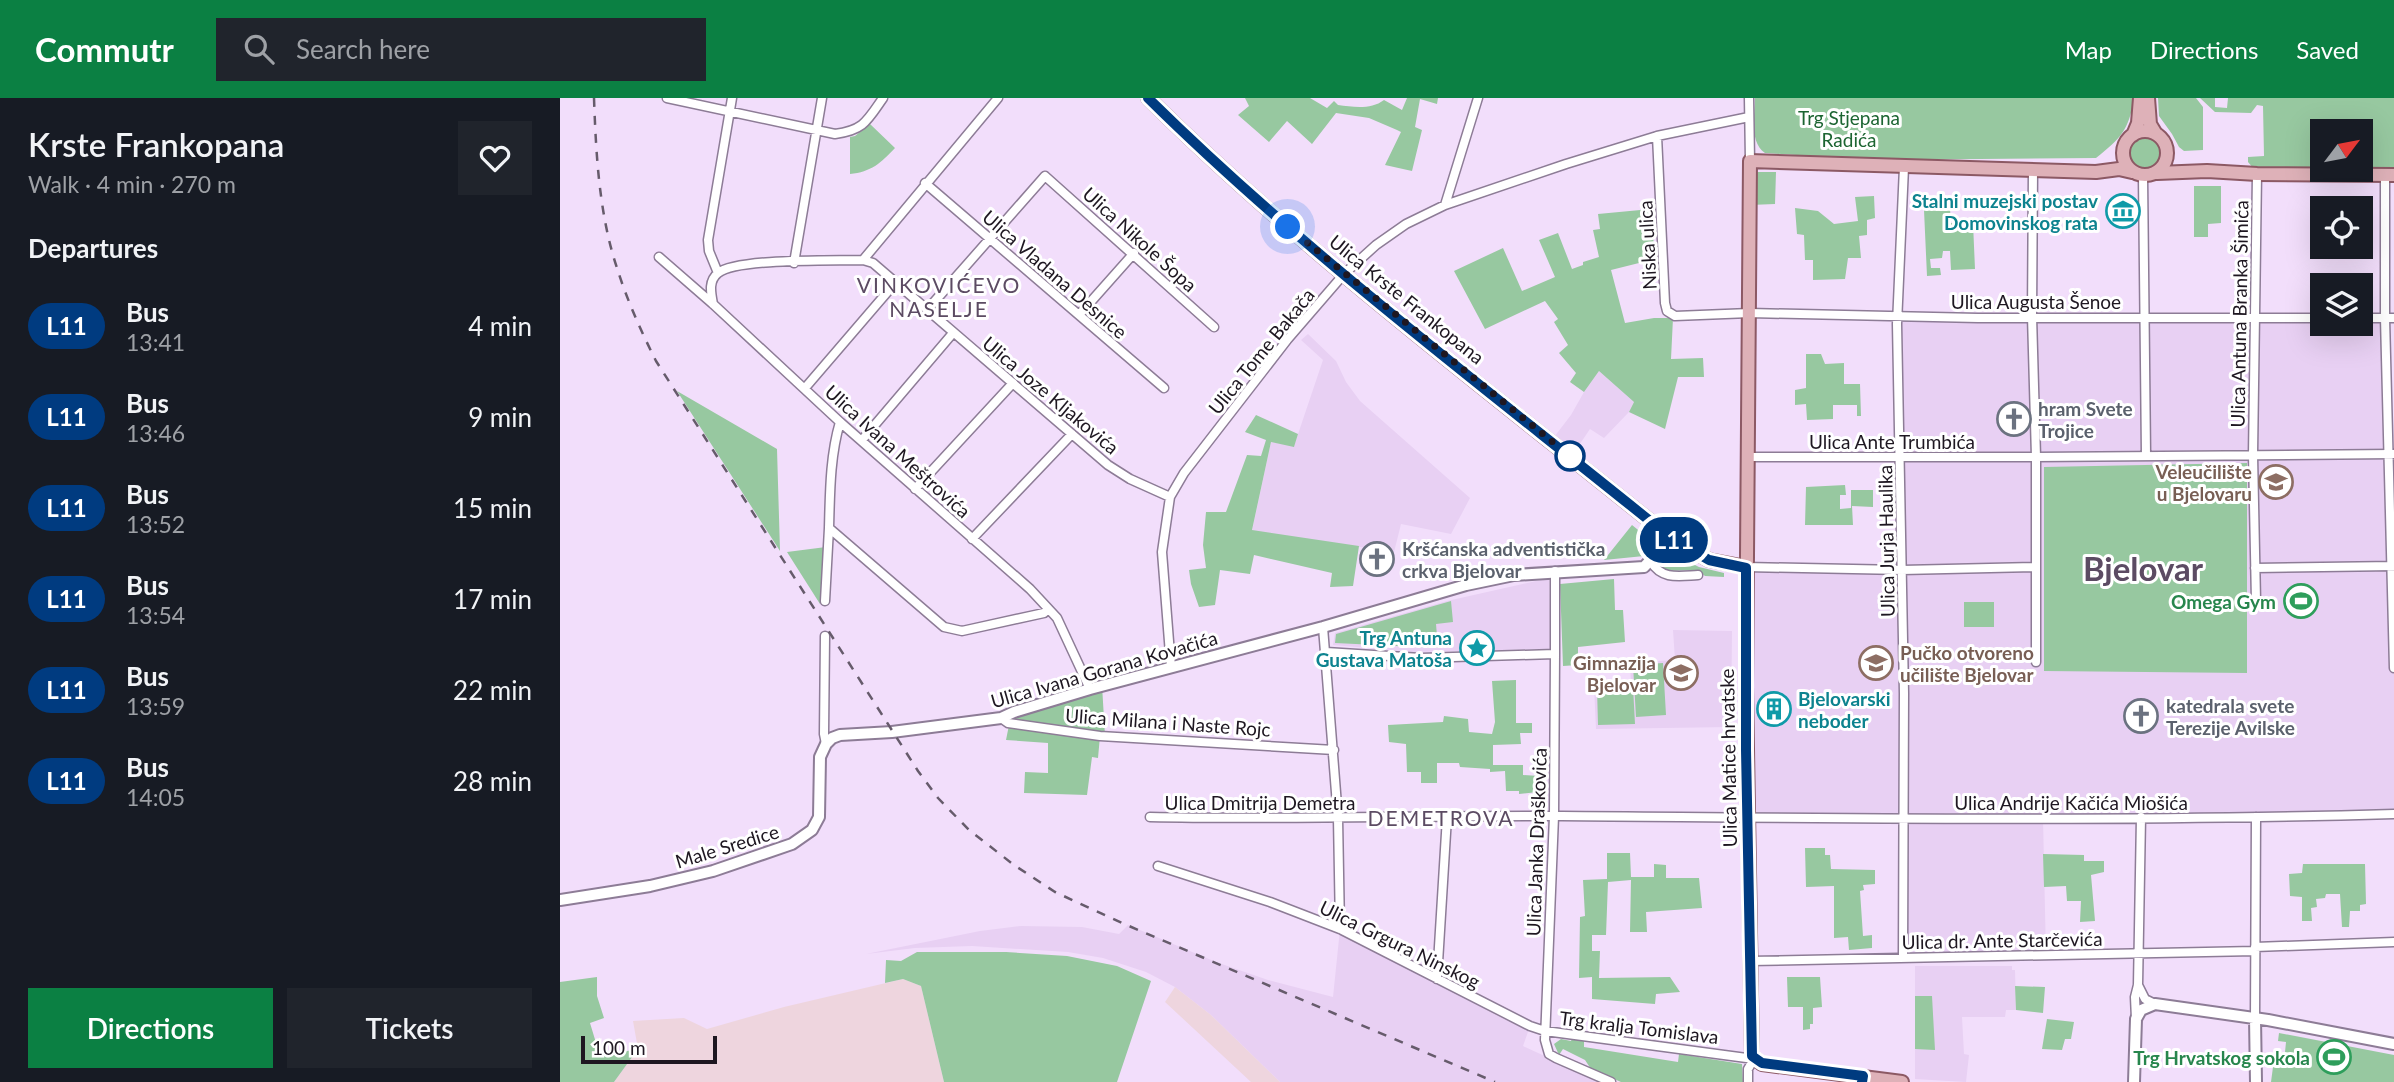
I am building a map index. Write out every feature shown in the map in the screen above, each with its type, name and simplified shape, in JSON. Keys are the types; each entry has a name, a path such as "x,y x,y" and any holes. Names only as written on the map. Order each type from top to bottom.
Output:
{"main road":[{"path":"2133,135 2138,123 2140,98"},
{"path":"2148,98 2151,128 2165,144 2171,157 2182,164 2207,171"},
{"name":"Ulica Krste Frankopana","path":"1153,100 1248,193 1671,538 1709,560 1746,568"},
{"path":"2137,174 2124,162 2123,150 2128,139 2144,131 2157,134"},
{"path":"2081,170 2105,163 2123,150"},
{"path":"2157,173 2165,163 2167,150"},
{"path":"1750,161 2096,172 2119,169 2137,174 2207,171 2390,175"},
{"name":"Ulica Matice hrvatske","path":"1750,161 1746,568 1747,818 1751,1050 1754,1059"},
{"path":"1754,1059 1762,1063 1902,1082"}],"street":[{"path":"667,98 835,134 854,132 866,123 883,98"},
{"path":"718,273 709,251 708,240 732,98"},
{"path":"794,263 822,98"},
{"path":"713,304 711,287 718,273 733,266 752,263 863,260 998,98"},
{"path":"1445,205 1478,98"},
{"path":"1749,98 1750,161"},
{"name":"Ulica Tome Bakača","path":"1171,667 1162,552 1170,497 1184,473 1287,340 1344,274 1376,245 1406,224 1445,205 1657,135 1749,117"},
{"name":"Niska ulica","path":"1657,135 1667,311 1675,316 1750,313"},
{"name":"Ulica Jurja Haulika","path":"1903,958 1905,819 1898,315 1904,167"},
{"path":"2033,170 2036,662"},
{"path":"2137,174 2146,317 2146,455"},
{"name":"Ulica Antuna Branka Šimića","path":"2256,601 2253,455 2257,174"},
{"path":"2390,175 2394,668"},
{"name":"Ulica Nikole Šopa","path":"990,238 1045,176 1214,327"},
{"name":"Ulica Vladana Desnice","path":"925,183 1164,388"},
{"path":"927,310 990,238"},
{"path":"1079,315 1134,253"},
{"name":"Ulica Ivana Meštrovića","path":"659,257 840,422 1030,589 1057,618 1090,689"},
{"name":"Ulica Joze Kljakovića","path":"863,260 873,263 896,282 1108,465 1130,480 1170,497"},
{"path":"805,388 896,282"},
{"name":"Ulica Augusta Šenoe","path":"1750,313 1978,318 2310,318"},
{"path":"862,440 953,332"},
{"path":"915,489 1013,383"},
{"path":"825,601 830,489 835,439 840,422"},
{"path":"972,538 1072,434"},
{"name":"Ulica Ante Trumbića","path":"1749,457 2391,454"},
{"path":"829,528 944,627 962,631 1044,613 1048,609"},
{"path":"1340,929 1338,818 1323,627 1466,585 1514,575 1644,567 1671,538"},
{"path":"1651,562 1655,570 1667,576 1698,575"},
{"path":"2255,568 2393,566"},
{"path":"1746,568 1902,570 2036,567"},
{"path":"1326,652 1422,658 1555,654 1555,571"},
{"name":"Ulica Ivana Gorana Kovačića","path":"826,744 832,737 840,735 892,732 1002,718 1090,689 1323,627"},
{"name":"Male Sredice","path":"560,900 639,888 713,871 792,844 812,830 819,817 820,757 826,744 825,636"},
{"name":"Ulica Janka Draškovića","path":"1545,1031 1554,816 1555,654"},
{"name":"Ulica Milana i Naste Rojc","path":"1002,718 1008,723 1100,736 1334,750"},
{"name":"Ulica Andrije Kačića Miošića","path":"1747,818 2256,817 2394,814"},
{"name":"Ulica Dmitrija Demetra","path":"1150,817 1747,818"},
{"path":"1437,979 1447,817"},
{"path":"2134,1082 2141,817"},
{"path":"2256,817 2256,1082"},
{"name":"Ulica Grgura Ninskog","path":"1158,866 1270,902 1340,929 1545,1031"},
{"name":"Ulica dr. Ante Starčevića","path":"1749,961 2139,953 2394,942"},
{"path":"2138,985 2145,999 2155,1004 2255,1018 2394,1044"},
{"path":"2136,1018 2141,1010 2155,1004"},
{"path":"2257,1038 2263,1030 2279,1024"},
{"name":"Trg kralja Tomislava","path":"1611,1082 1549,1054 1545,1031 1754,1059"},
{"path":"1748,1082 1748,1069 1754,1059"}],"shaded area":[{"path":"1898,315 2310,318 2310,336 2373,336 2373,318 2385,318 2394,566 2394,814 2043,818 2046,956 1903,958 1905,819 1747,818 1746,567 1902,569"},
{"path":"1308,334 1336,361 1346,382 1360,401 1470,498 1451,534 1401,524 1394,552 1252,531 1271,442 1294,446 1323,360 1301,340"},
{"path":"1599,371 1634,402 1629,412 1604,438 1590,429 1571,457 1551,441"},
{"path":"1549,578 1551,649 1414,652 1333,645 1335,633 1447,601"},
{"name":"Gimnazija Bjelovar","path":"1673,630 1732,631 1731,727 1596,729 1594,686 1631,684 1630,663 1675,660"},
{"path":"1128,925 1216,962 1268,980 1333,997 1340,929 1530,1026 1523,1046 1601,1082 1280,1082 1211,1015 1175,987 1146,972 1103,958 1068,952 972,946 915,948 866,954 980,931 1021,926 1082,927 1119,934"},
{"path":"1915,966 2012,966 2012,970 2015,970 2016,1010 2006,1010 2005,1017 1962,1017 1964,1054 1969,1055 1966,1082 1915,1079"},
{"path":"903,979 921,986 944,1082 614,1082 638,1049 633,1021 684,1018 707,1029 784,1007"},
{"path":"1175,987 1211,1015 1280,1082 1251,1082 1165,1002"}],"green space":[{"path":"1245,98 1310,98 1327,108 1334,101 1338,105 1362,107 1384,100 1402,110 1407,98 1438,98 1437,104 1420,99 1415,127 1422,130 1412,171 1385,165 1401,132 1397,130 1369,118 1336,113 1312,144 1287,121 1269,142 1238,115 1249,106"},
{"name":"Trg Stjepana Radića","path":"1755,98 2134,98 2126,126 2112,145 2096,158 1871,160 1765,153 1755,136"},
{"path":"2158,98 2196,98 2203,107 2203,150 2184,151 2179,147 2159,116"},
{"path":"2200,98 2215,98 2215,107 2227,108 2228,98 2394,98 2394,170 2373,170 2373,119 2310,119 2310,169 2254,169 2248,162 2248,157 2264,156 2263,106 2257,105 2251,113 2215,112"},
{"path":"870,124 895,148 875,166 850,174 850,137"},
{"path":"2145,137 2156,142 2161,153 2156,164 2145,169 2134,164 2129,153 2134,142"},
{"path":"1750,172 1776,172 1775,204 1750,205"},
{"path":"2194,186 2221,186 2221,223 2208,224 2208,237 2194,237"},
{"path":"1874,196 1875,218 1867,220 1867,235 1859,236 1861,258 1848,258 1845,279 1813,280 1813,260 1805,260 1804,235 1797,234 1795,208 1818,211 1834,224 1858,221 1855,197"},
{"path":"1651,209 1655,259 1611,270 1625,323 1673,318 1671,359 1703,358 1704,377 1678,377 1665,429 1629,412 1634,402 1599,371 1584,392 1570,382 1576,373 1559,353 1568,345 1554,322 1558,319 1545,301 1485,329 1454,271 1503,248 1522,291 1555,277 1539,240 1558,233 1572,269 1599,257 1593,230 1600,229 1598,214"},
{"path":"1950,209 1951,223 1973,223 1975,269 1951,270 1950,251 1943,251 1942,258 1930,259 1931,268 1940,268 1941,275 1927,276 1924,210"},
{"path":"1806,354 1821,354 1825,364 1844,363 1844,384 1860,384 1861,416 1857,416 1857,405 1833,405 1833,419 1807,420 1806,404 1795,405 1795,390 1806,388"},
{"path":"677,391 777,449 780,551 686,405"},
{"path":"1256,415 1298,434 1294,447 1271,442 1252,530 1359,546 1353,586 1330,587 1332,573 1254,555 1250,574 1220,570 1215,605 1199,607 1189,570 1206,568 1203,545 1206,512 1226,512 1247,455 1261,456 1266,440 1245,432"},
{"path":"2247,463 2247,673 2044,671 2044,467"},
{"path":"1845,485 1846,495 1840,495 1840,509 1851,508 1851,490 1873,490 1873,507 1852,506 1853,525 1805,525 1806,487"},
{"path":"1632,525 1652,544 1649,552 1644,556 1604,560"},
{"path":"826,547 820,604 787,552"},
{"path":"1675,555 1699,567 1724,573 1724,577 1705,576 1698,570 1664,571 1659,566 1663,559"},
{"path":"1614,579 1615,610 1623,610 1625,642 1578,647 1578,665 1563,666 1560,584"},
{"path":"1451,601 1453,622 1436,624 1438,648 1335,643 1336,634"},
{"path":"1964,602 1994,602 1994,627 1964,627"},
{"path":"1663,663 1666,715 1636,717 1633,665"},
{"path":"1516,680 1516,723 1532,723 1532,733 1520,733 1521,744 1493,745 1493,765 1523,765 1523,775 1539,776 1538,792 1519,794 1519,791 1506,791 1505,771 1490,772 1490,769 1460,767 1459,763 1437,763 1437,783 1421,783 1421,772 1407,772 1406,744 1389,742 1388,725 1443,722 1444,716 1468,719 1469,732 1492,734 1495,722 1492,681"},
{"path":"1102,685 1105,736 1100,736 1098,758 1092,757 1087,795 1024,793 1025,772 1048,773 1048,743 1006,740 1011,715"},
{"path":"1633,687 1635,724 1598,725 1597,688"},
{"path":"1805,848 1825,848 1825,855 1830,855 1831,869 1875,870 1875,884 1863,885 1864,890 1860,891 1863,936 1872,935 1872,948 1849,950 1848,937 1834,938 1834,886 1806,887"},
{"path":"1607,853 1630,853 1631,877 1654,877 1654,864 1666,865 1666,878 1699,878 1702,908 1646,912 1647,932 1630,932 1631,880 1608,882 1606,935 1592,935 1592,951 1600,951 1599,978 1670,977 1680,992 1656,994 1655,1004 1592,999 1592,977 1579,978 1580,917 1585,916 1583,880 1607,879"},
{"path":"2043,854 2084,855 2084,861 2104,861 2104,872 2091,875 2095,921 2080,922 2081,901 2067,901 2066,886 2044,887"},
{"path":"2303,864 2365,864 2366,904 2360,905 2360,911 2350,911 2349,927 2342,927 2340,894 2326,894 2325,898 2316,899 2317,907 2311,908 2312,921 2302,921 2302,897 2290,896 2289,874 2302,873"},
{"path":"917,952 1006,952 1067,956 1117,966 1151,981 1117,1082 944,1082 921,986 903,979 885,983 886,960 901,961"},
{"path":"597,977 597,996 604,1018 590,1023 600,1056 638,1049 614,1082 560,1082 560,982"},
{"path":"1787,977 1820,977 1822,1007 1813,1008 1813,1024 1810,1024 1810,1029 1803,1030 1803,1007 1788,1007"},
{"path":"2015,986 2045,987 2043,1013 2016,1010"},
{"path":"1915,996 1932,996 1935,1050 1915,1049"},
{"path":"2047,1019 2074,1022 2071,1039 2065,1039 2062,1050 2042,1049"},
{"name":"Trg Hrvatskog sokola","path":"2279,1033 2394,1055 2394,1082 2271,1082 2275,1052 2285,1052 2286,1042 2278,1041"},
{"path":"1573,1036 1584,1038 1584,1047 1678,1062 1679,1054 1742,1064 1743,1082 1621,1082 1591,1069 1585,1060 1563,1049 1559,1055 1554,1044 1561,1039 1571,1041"}],"railway":[{"path":"594,98 597,162 606,227 621,280 650,350 918,771 938,798 969,830 1055,892 1495,1082"}],"bus line":[{"name":"L11","path":"1148,98 1248,193 1330,262 1671,538 1696,555 1722,564 1746,568 1746,750 1752,1056 1762,1063 1863,1076 1862,1082"}],"place":[{"name":"Stalni muzejski postav Domovinskog rata","path":"2123,211"},
{"name":"hram Svete Trojice","path":"2014,419"},
{"name":"Veleučilište u Bjelovaru","path":"2276,482"},
{"name":"Kršćanska adventistička crkva Bjelovar","path":"1377,559"},
{"name":"Omega Gym","path":"2301,601"},
{"name":"Trg Antuna Gustava Matoša","path":"1477,648"},
{"name":"Pučko otvoreno učilište Bjelovar","path":"1876,663"},
{"name":"Gimnazija Bjelovar","path":"1681,673"},
{"name":"Bjelovarski neboder","path":"1774,709"},
{"name":"katedrala svete Terezije Avilske","path":"2141,716"},
{"name":"Trg Hrvatskog sokola","path":"2334,1057"}],"district":[{"name":"VINKOVIĆEVO NASELJE","path":"939,296"},
{"name":"Bjelovar","path":"2143,568"},
{"name":"DEMETROVA","path":"1441,817"}],"route":[{"path":"1288,227 1570,456"}]}
